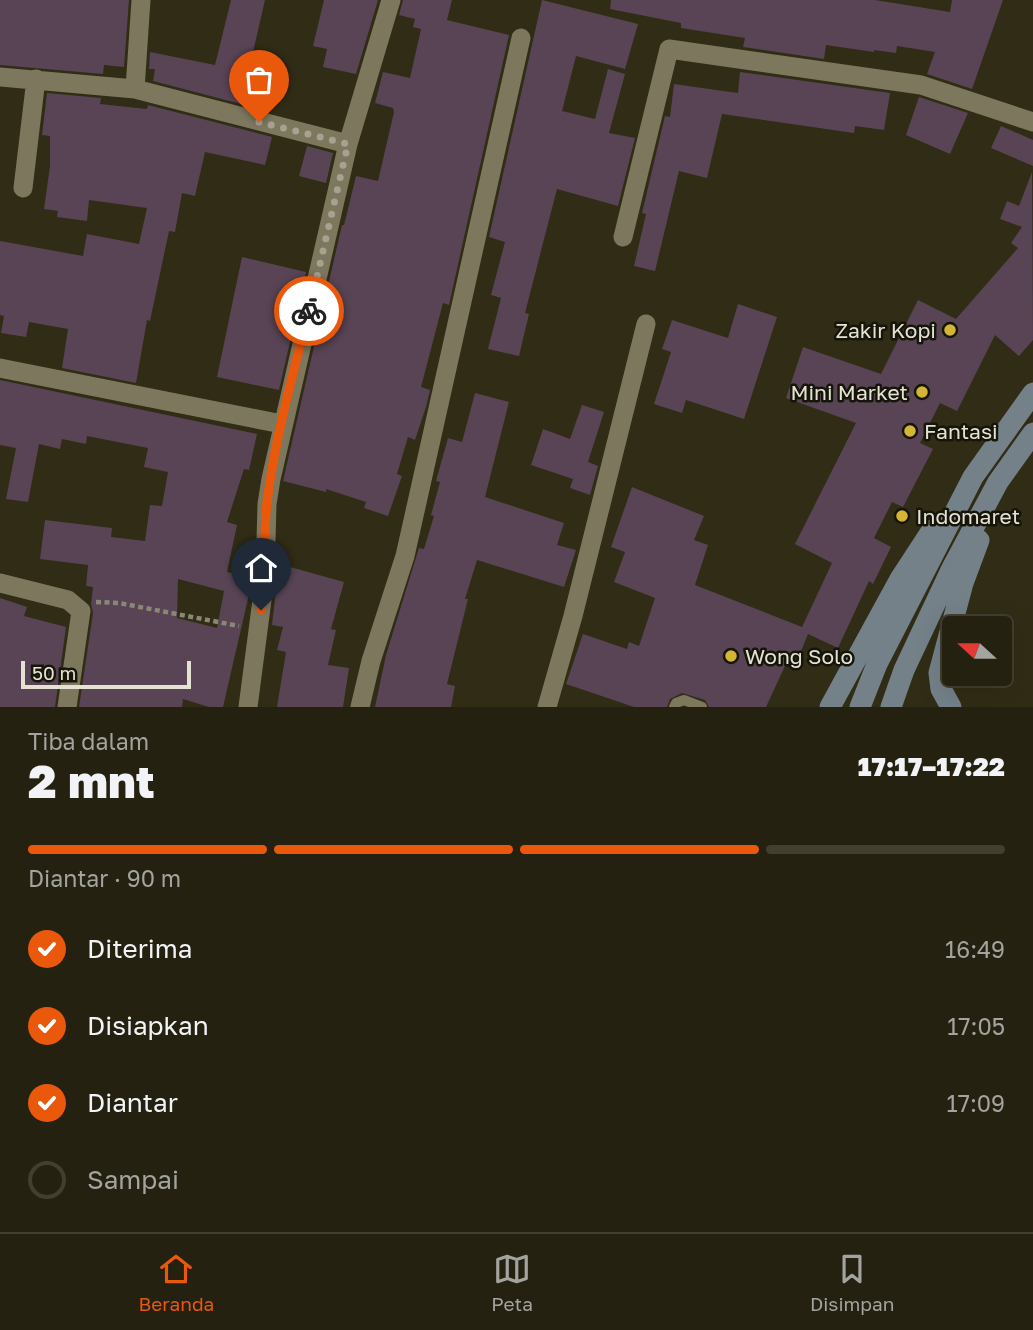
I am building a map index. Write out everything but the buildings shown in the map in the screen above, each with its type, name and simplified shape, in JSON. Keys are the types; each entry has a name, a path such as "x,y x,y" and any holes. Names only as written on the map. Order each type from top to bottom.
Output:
{"main road":[{"path":"830,707 921,545 1033,393"},
{"path":"891,707 904,670 951,570 998,482 1033,433"},
{"path":"860,707 877,664 972,477"},
{"path":"951,707 941,689 939,673 963,583 998,482"}],"street":[{"path":"135,89 141,0"},
{"path":"248,707 265,577 267,503 282,424 348,144 391,0"},
{"path":"360,707 405,556 521,38"},
{"path":"623,237 669,49 921,85 1033,122"},
{"path":"0,77 135,89 348,144"},
{"path":"23,188 36,79"},
{"path":"547,707 573,617 646,324"},
{"path":"0,368 282,424"},
{"path":"0,583 68,600 78,606 82,617 67,707"}],"lane":[{"path":"674,707 676,703 684,700 702,707"}],"path":[{"path":"78,606 87,602 119,603 259,630"}],"way so far":[{"path":"259,122 348,144 309,311"}],"place":[{"name":"Zakir Kopi","path":"950,330"},
{"name":"Mini Market","path":"922,392"},
{"name":"Fantasi","path":"910,431"},
{"name":"Indomaret","path":"902,516"},
{"name":"Wong Solo","path":"731,656"}],"route":[{"path":"261,610 265,577 267,503 282,424 309,311"}]}
